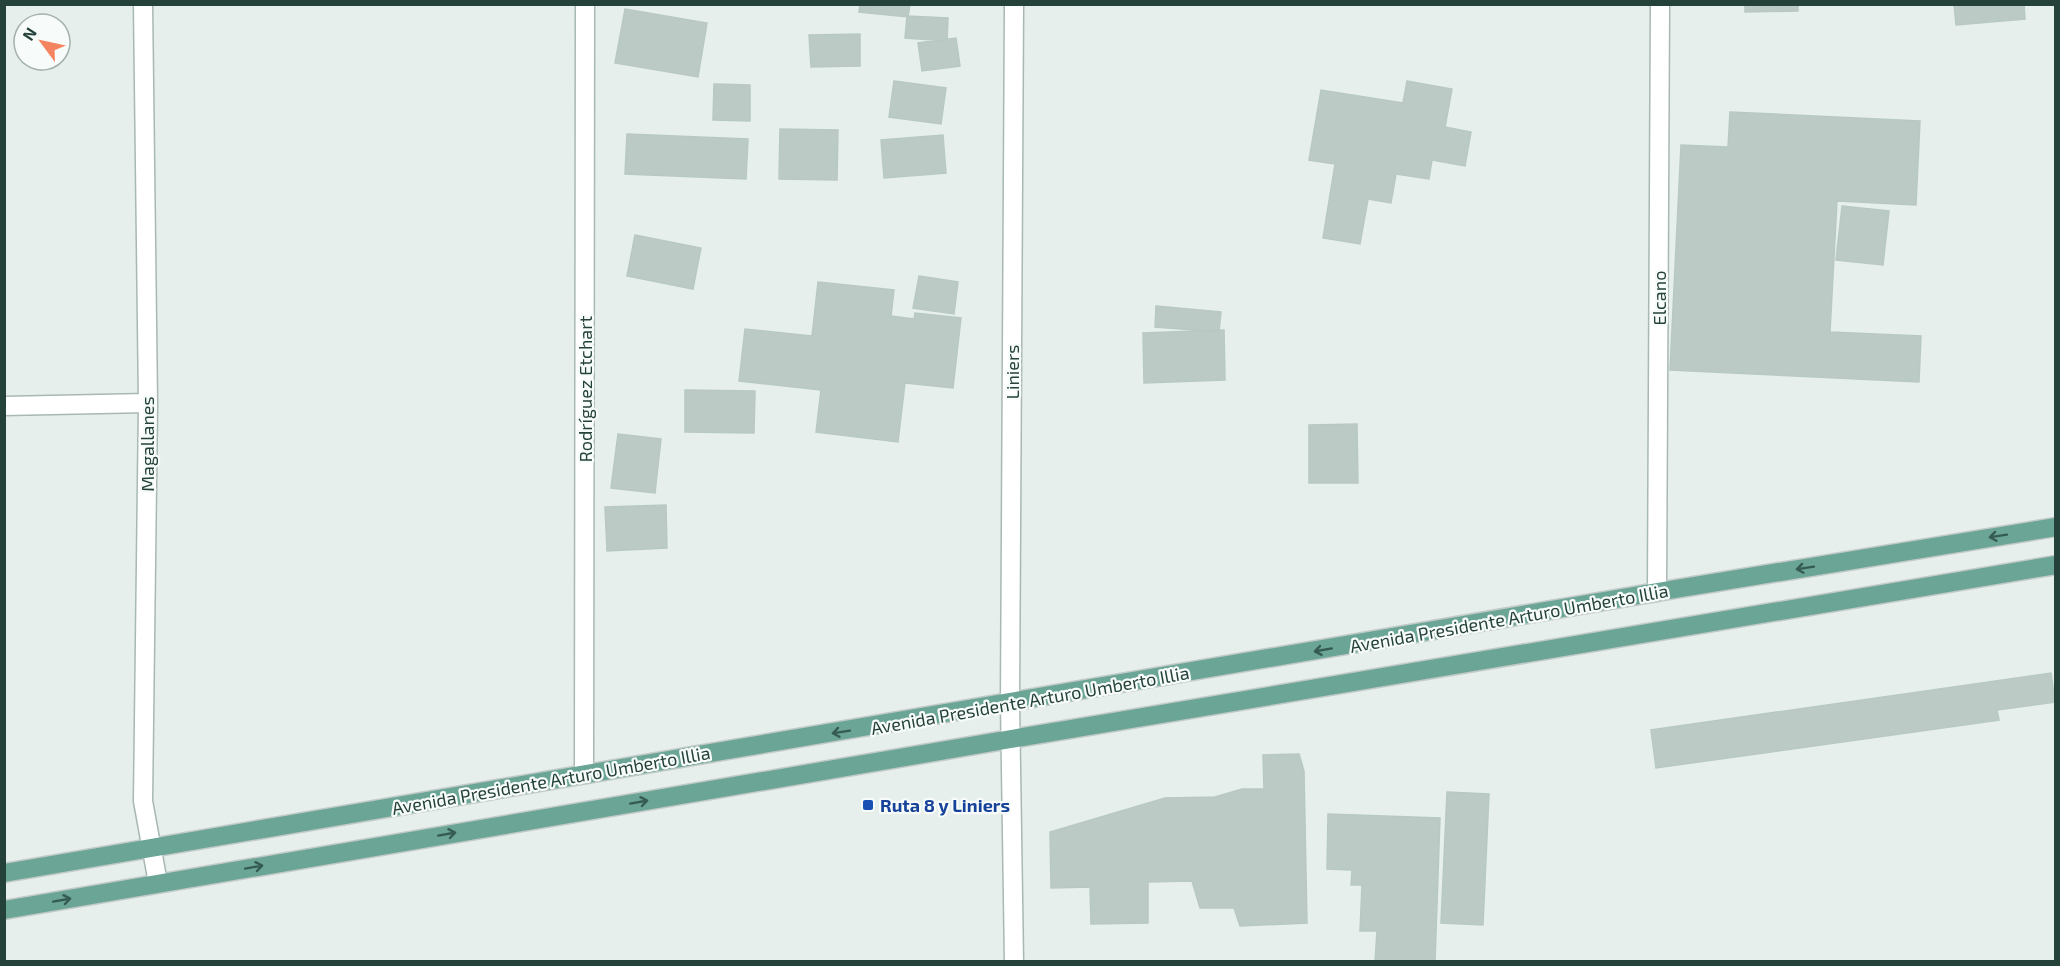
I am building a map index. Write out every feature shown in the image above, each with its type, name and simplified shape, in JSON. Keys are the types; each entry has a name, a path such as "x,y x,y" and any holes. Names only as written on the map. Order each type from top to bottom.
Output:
{"main road":[{"name":"Avenida Presidente Arturo Umberto Illia","path":"4,873 1010,704 1658,592 2055,527"},
{"name":"Avenida Presidente Arturo Umberto Illia","path":"4,910 2055,565"}],"street":[{"name":"Magallanes","path":"144,4 148,403 143,801 158,883"},
{"name":"Rodríguez Etchart","path":"584,774 585,4"},
{"name":"Liniers","path":"1014,4 1010,704 1014,962"},
{"name":"Elcano","path":"1658,592 1660,4"},
{"path":"4,406 148,403"}],"building":[{"path":"860,4 910,4 908,17 859,12"},
{"path":"1745,4 1798,4 1798,11 1745,12"},
{"path":"1954,4 2024,4 2025,19 1956,25"},
{"path":"625,9 707,23 698,77 615,63"},
{"path":"907,16 948,18 947,41 905,38"},
{"path":"860,34 860,66 811,67 809,35"},
{"path":"956,38 960,66 922,71 918,43"},
{"path":"894,81 946,88 941,124 889,117"},
{"path":"1407,81 1452,89 1445,127 1471,132 1465,166 1432,160 1429,179 1396,174 1391,203 1368,199 1360,244 1323,238 1335,164 1309,160 1321,90 1403,103"},
{"path":"714,84 750,85 750,121 713,120"},
{"path":"1730,112 1920,121 1916,205 1837,201 1830,332 1921,336 1919,382 1670,370 1681,145 1728,147"},
{"path":"780,129 838,130 837,180 779,179"},
{"path":"627,134 748,139 746,179 625,174"},
{"path":"943,135 946,173 884,178 881,140"},
{"path":"1842,206 1889,211 1883,265 1836,260"},
{"path":"635,235 701,248 693,289 627,276"},
{"path":"919,276 958,282 954,314 913,308"},
{"path":"818,282 894,290 891,316 914,319 915,313 961,318 953,388 905,383 898,442 816,432 821,390 739,381 745,329 812,336"},
{"path":"1156,306 1221,312 1219,332 1155,327"},
{"path":"1224,330 1225,380 1144,383 1143,333"},
{"path":"685,390 755,391 754,433 685,432"},
{"path":"1357,424 1358,483 1309,483 1309,425"},
{"path":"618,434 661,439 655,493 611,488"},
{"path":"666,505 667,548 607,551 605,507"},
{"path":"2051,673 2055,702 1997,710 1999,720 1656,768 1651,730"},
{"path":"1299,754 1304,771 1307,923 1240,926 1234,908 1200,908 1192,881 1148,882 1148,923 1091,924 1090,887 1051,888 1050,832 1165,798 1215,797 1242,789 1264,789 1263,755"},
{"path":"1447,792 1489,794 1483,925 1441,923"},
{"path":"1328,814 1440,818 1435,962 1375,962 1377,931 1360,931 1362,885 1351,885 1352,870 1327,869"}],"place":[{"name":"Ruta 8 y Liniers","path":"868,805"}]}
